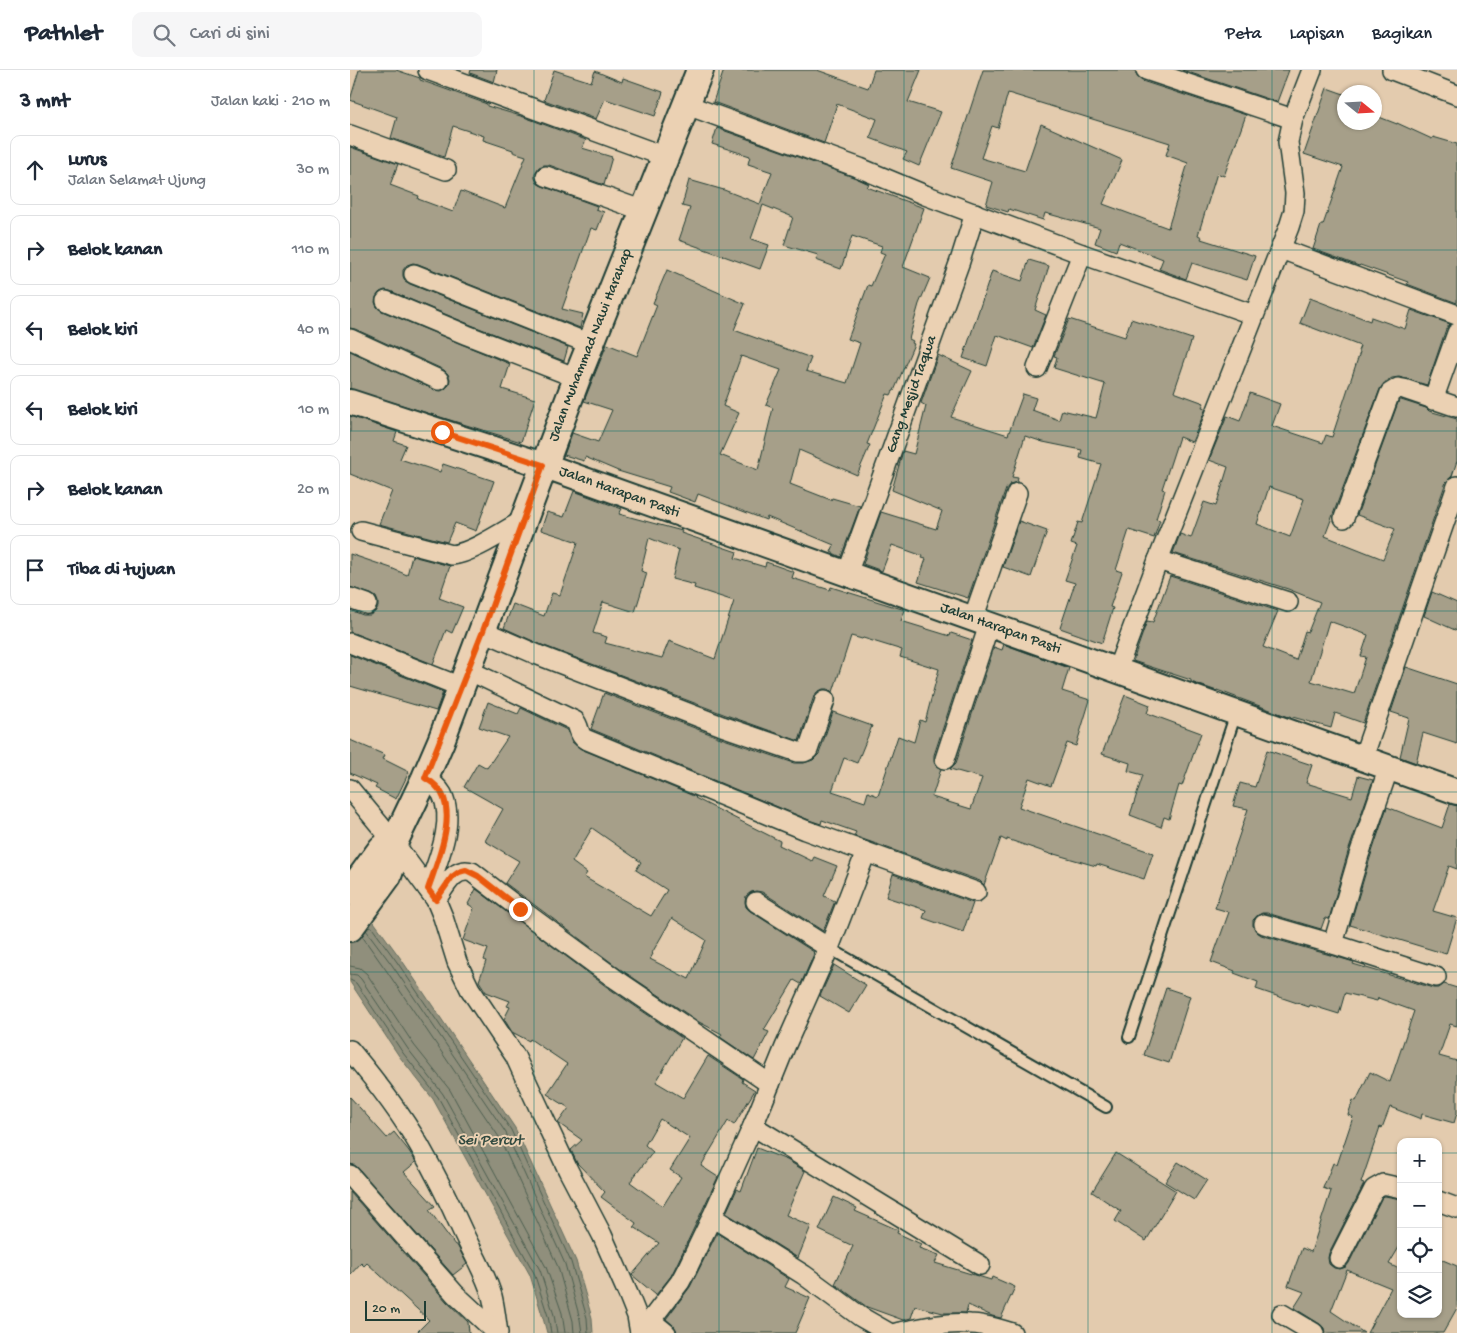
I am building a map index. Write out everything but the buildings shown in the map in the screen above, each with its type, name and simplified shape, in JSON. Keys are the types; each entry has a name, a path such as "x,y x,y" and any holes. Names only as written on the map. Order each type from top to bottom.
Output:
{"main road":[{"name":"Jalan Muhammad Nawi Harahap","path":"380,868 394,860 394,843 425,778 483,631 543,465 700,70"},
{"path":"350,892 380,868"},
{"path":"350,928 380,868"}],"street":[{"path":"428,70 666,156"},
{"path":"1146,70 1293,119"},
{"path":"1117,670 1158,560 1281,249 1294,211 1296,193 1288,142 1293,119 1312,70"},
{"path":"1392,70 1457,95"},
{"path":"687,105 860,168 1082,254 1254,315"},
{"path":"350,135 446,170"},
{"path":"546,176 644,211"},
{"name":"Gang Mesjid Taqwa","path":"847,574 960,261 975,213"},
{"path":"1281,249 1457,315"},
{"path":"1038,368 1082,254"},
{"path":"414,274 590,344"},
{"path":"386,301 467,336 577,378"},
{"path":"1434,400 1457,333"},
{"path":"350,339 439,380"},
{"path":"1344,518 1390,393 1398,388 1404,389 1457,407"},
{"name":"Jalan Harapan Pasti","path":"350,402 543,465 1457,792"},
{"path":"1363,758 1457,486"},
{"path":"945,759 1017,493"},
{"path":"361,530 457,555 522,521"},
{"path":"1158,560 1288,602"},
{"path":"483,631 538,655 722,726 798,752 808,750 826,700"},
{"path":"350,643 464,679 575,721 581,735 585,739 805,830 976,892"},
{"path":"1333,944 1389,767"},
{"path":"425,778 436,785 446,805 447,827 432,895"},
{"path":"350,789 394,843 432,895 443,917 457,962 470,989 514,1056 568,1170 602,1236 643,1328"},
{"path":"643,1328 684,1275 712,1217 829,948 866,852"},
{"path":"432,895 459,872 466,870 472,872 614,978 770,1084"},
{"path":"756,902 829,948"},
{"path":"1264,924 1436,977"},
{"path":"350,1050 419,1145 445,1193 482,1268 492,1294 496,1311 497,1333"},
{"path":"753,1126 980,1264"},
{"path":"350,1175 455,1294 497,1333"},
{"path":"1339,1258 1374,1189 1383,1184 1397,1187"},
{"path":"1442,1202 1457,1208"},
{"path":"712,1217 804,1275 861,1316 889,1333"},
{"path":"1282,1314 1314,1333"},
{"path":"896,1333 936,1325 970,1324 998,1328 1012,1333"},
{"path":"643,1328 666,1333"}],"lane":[{"path":"1129,1037 1236,713"},
{"path":"829,948 1106,1107"}],"water":[{"name":"Sei Percut","path":"350,889 401,959 515,1128 576,1261 592,1318 593,1333 547,1333 530,1275 433,1099 399,1056 350,982"}],"route":[{"path":"442,432 543,465 483,631 425,778 436,785 442,794 446,805 447,827 428,889 436,900 452,877 466,870 478,876 520,909"}]}
